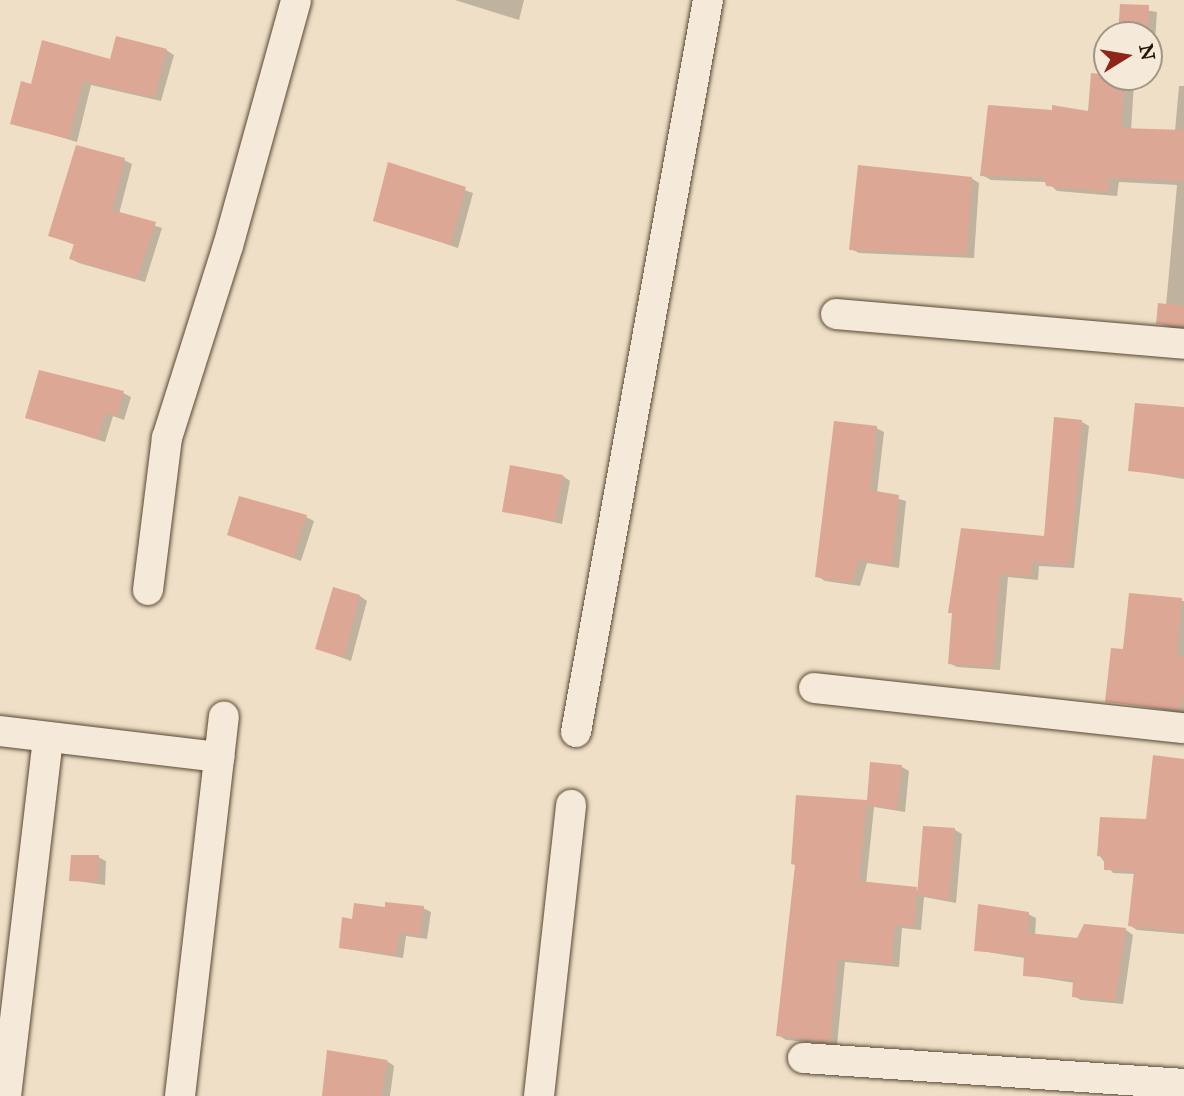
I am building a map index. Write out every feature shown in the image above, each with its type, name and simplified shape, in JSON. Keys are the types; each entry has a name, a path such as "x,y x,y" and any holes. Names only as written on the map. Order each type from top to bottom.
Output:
{"street":[{"path":"148,590 167,438 228,246 296,0"},
{"path":"576,732 708,0"},
{"path":"836,314 1184,344"},
{"path":"814,688 1184,728"},
{"path":"180,1096 224,717"},
{"path":"0,731 219,757"},
{"path":"6,1096 48,737"},
{"path":"539,1096 571,805"},
{"path":"803,1058 1184,1084"}],"building":[{"path":"1120,4 1149,5 1148,21 1119,21"},
{"path":"116,36 167,49 154,98 83,81 69,139 10,124 21,81 31,84 42,40 110,59"},
{"path":"1091,73 1093,91 1124,91 1121,128 1184,130 1184,181 1109,178 1108,192 1046,186 1044,178 980,176 988,105 1052,110 1052,105 1088,111"},
{"path":"76,145 125,158 112,210 156,222 137,279 69,259 74,244 48,236"},
{"path":"388,162 466,187 450,245 373,221"},
{"path":"858,165 972,177 967,255 849,250"},
{"path":"1158,303 1184,306 1184,326 1156,324"},
{"path":"39,370 124,391 116,417 105,413 97,439 25,418"},
{"path":"1135,403 1184,407 1184,477 1128,471"},
{"path":"1054,417 1082,420 1071,559 1067,565 1032,562 1031,577 1000,574 993,667 948,664 952,613 948,613 961,528 1044,536"},
{"path":"834,421 877,426 870,490 899,495 892,565 859,560 852,583 815,577"},
{"path":"510,465 563,475 555,521 502,512"},
{"path":"239,496 307,515 293,558 227,535"},
{"path":"333,587 360,595 344,658 315,649"},
{"path":"1129,593 1182,598 1177,655 1184,656 1184,696 1179,710 1105,702 1111,648 1123,649"},
{"path":"1153,755 1184,759 1184,932 1128,926 1134,871 1104,870 1104,857 1097,856 1100,817 1146,819"},
{"path":"870,762 902,765 897,809 867,805 859,881 917,887 914,927 895,925 891,964 838,959 830,1042 776,1036 795,865 791,864 796,795 867,800"},
{"path":"923,826 955,828 949,900 917,895"},
{"path":"71,855 99,855 98,882 69,881"},
{"path":"385,902 424,906 420,936 399,933 396,955 339,948 342,917 352,919 354,903 385,907"},
{"path":"978,904 1029,912 1028,933 1077,938 1084,924 1126,928 1115,1001 1072,997 1073,980 1023,976 1024,955 974,951"},
{"path":"327,1050 387,1060 382,1096 322,1096"}]}
